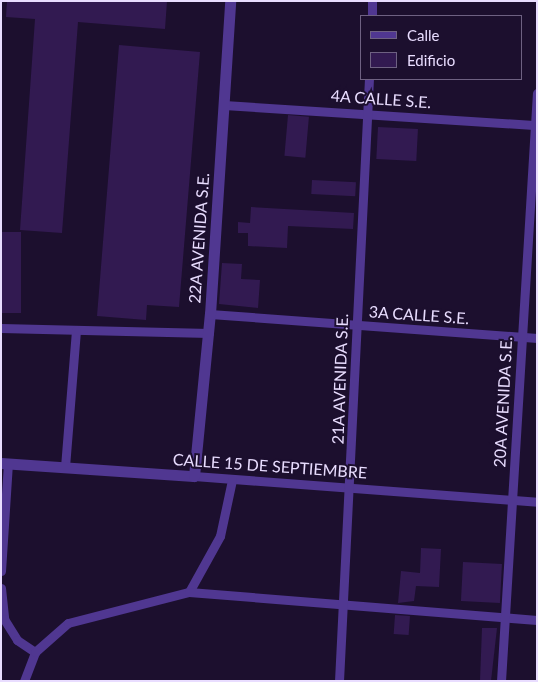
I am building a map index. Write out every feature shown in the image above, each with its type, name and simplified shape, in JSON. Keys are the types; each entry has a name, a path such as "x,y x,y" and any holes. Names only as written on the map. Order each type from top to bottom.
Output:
{"street":[{"name":"22A AVENIDA S.E.","path":"194,476 209,333 230,1"},
{"path":"372,1 372,15"},
{"name":"21A AVENIDA S.E.","path":"339,681 369,80"},
{"name":"20A AVENIDA S.E.","path":"501,681 537,93"},
{"name":"4A CALLE S.E.","path":"224,105 536,125"},
{"name":"3A CALLE S.E.","path":"210,314 537,338"},
{"path":"1,328 209,333"},
{"path":"65,467 76,330"},
{"path":"1,571 4,463"},
{"name":"CALLE 15 DE SEPTIEMBRE","path":"4,463 537,502"},
{"path":"189,592 220,536 232,480"},
{"path":"1,588 4,619 17,640 35,652"},
{"path":"24,681 35,652 68,623 189,592 537,620"}],"building":[{"path":"7,1 167,1 165,29 78,22 62,233 20,230 35,19 6,17"},
{"path":"119,45 200,52 179,307 147,305 146,320 97,316"},
{"path":"288,115 309,117 305,158 284,156"},
{"path":"378,127 418,129 416,161 376,159"},
{"path":"312,180 356,182 355,196 311,194"},
{"path":"251,207 354,213 353,229 288,226 287,248 248,246 248,233 238,233 238,222 250,223"},
{"path":"1,232 21,232 21,313 1,313"},
{"path":"222,263 242,264 241,279 260,280 258,308 219,304"},
{"path":"421,548 441,549 439,587 416,586 414,601 398,603 401,571 420,573"},
{"path":"463,562 502,564 500,603 461,601"},
{"path":"395,615 410,616 409,635 394,634"},
{"path":"482,628 497,628 491,681 480,681"}]}
